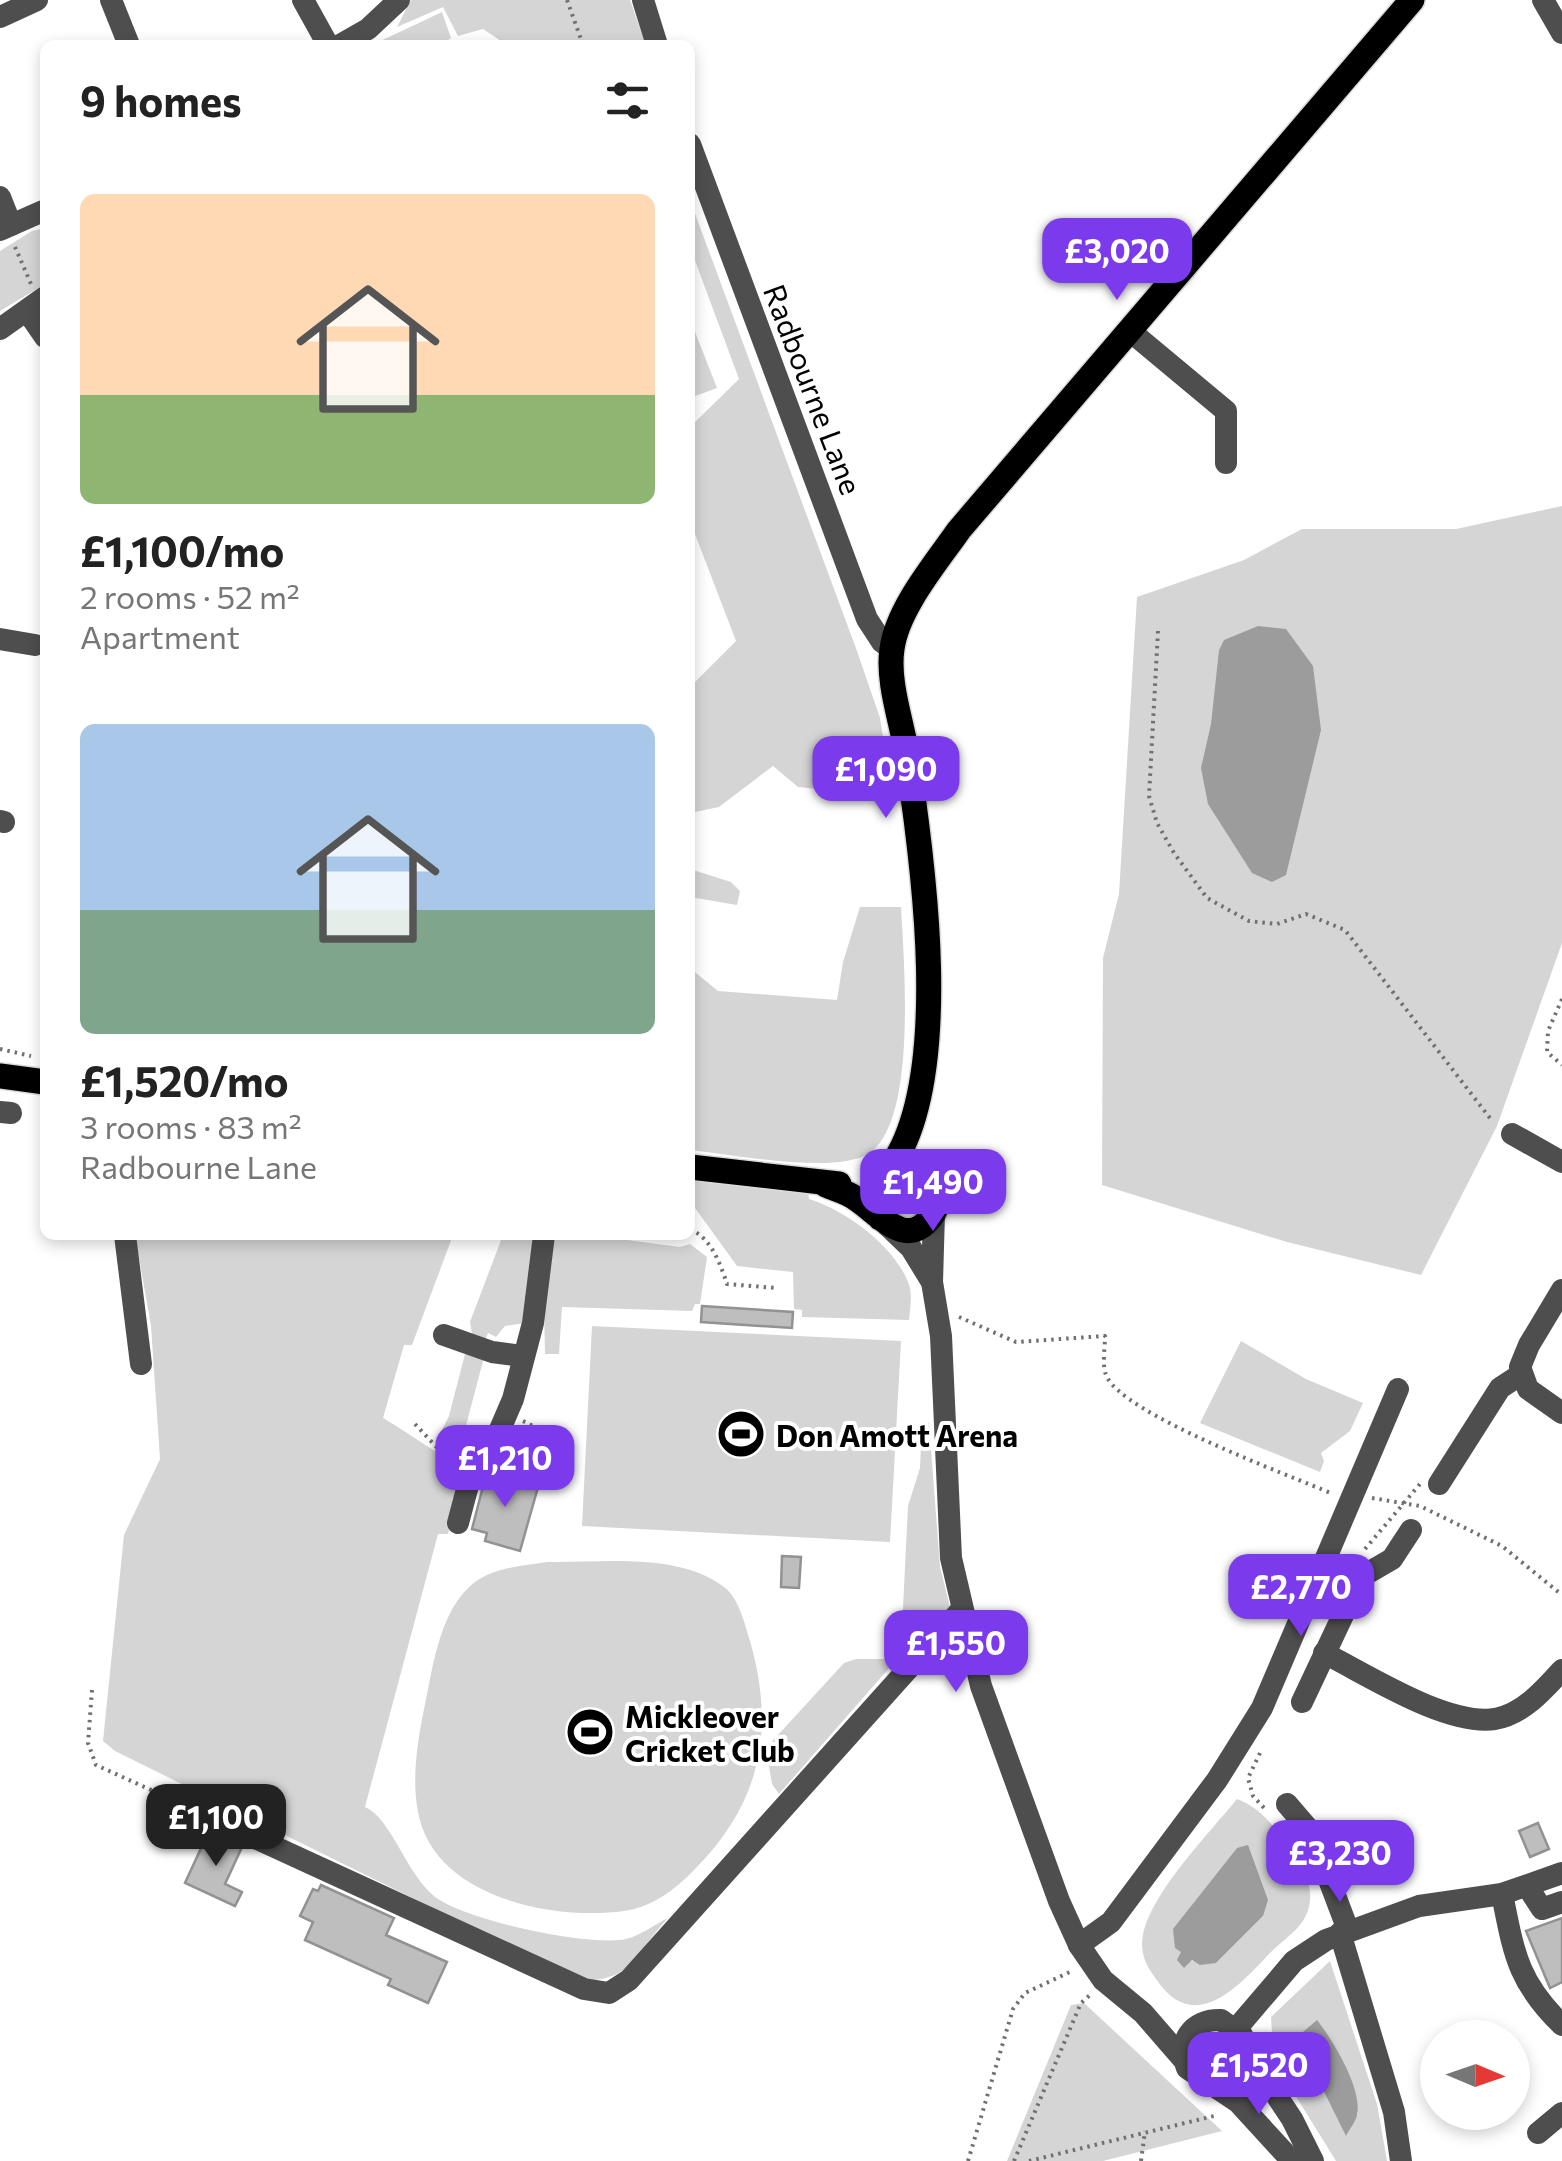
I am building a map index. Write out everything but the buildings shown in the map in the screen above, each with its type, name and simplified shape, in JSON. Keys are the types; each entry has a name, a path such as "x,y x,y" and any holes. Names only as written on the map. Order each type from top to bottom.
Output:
{"main road":[{"path":"883,1221 872,1198 879,1178 900,1154 914,1116 927,1029 927,937 892,649 916,591 959,530 1412,0"},
{"path":"0,1076 40,1081"},
{"path":"826,1184 855,1198 883,1221 907,1230 927,1222 934,1214 938,1196 914,1116"},
{"path":"695,1167 826,1184 858,1182 908,1164 932,1179"}],"street":[{"path":"0,17 37,0"},
{"path":"111,0 126,40"},
{"path":"304,0 325,40"},
{"path":"349,40 368,29 399,0"},
{"path":"642,0 655,40"},
{"path":"1543,0 1562,33"},
{"name":"Radbourne Lane","path":"695,174 866,619 892,649"},
{"path":"0,197 5,227 40,212"},
{"path":"1,328 37,303"},
{"path":"1130,331 1226,412 1226,462"},
{"path":"0,639 34,646"},
{"path":"1512,1134 1562,1162"},
{"path":"934,1214 932,1282 938,1311 951,1558 981,1686 1059,1901 1084,1953 1103,1980 1143,2013 1193,2076 1212,2084 1261,2124 1292,2161"},
{"path":"883,1221 911,1248 932,1282"},
{"path":"126,1240 141,1364"},
{"path":"458,1524 473,1466 482,1447 498,1434 507,1412 533,1322 543,1240"},
{"path":"1439,1484 1500,1388 1520,1376 1528,1345 1562,1290"},
{"path":"444,1335 492,1352 522,1356"},
{"path":"1520,1376 1528,1389 1562,1414"},
{"path":"1084,1953 1217,1780 1262,1708 1398,1389"},
{"path":"1306,1691 1360,1577 1392,1558 1411,1530"},
{"path":"252,1836 584,1989 610,1993 629,1980 961,1610"},
{"path":"1324,1654 1463,1718 1496,1719 1528,1704 1562,1670"},
{"path":"1286,1804 1311,1832 1344,1932 1394,2112 1401,2161"},
{"path":"1237,2028 1294,1960 1344,1932 1433,1903 1502,1894 1562,1873"},
{"path":"1527,1886 1542,1909 1562,1902"},
{"path":"1502,1894 1517,1966 1541,2004 1562,2025"},
{"path":"1143,2013 1202,2022 1220,2020 1237,2028 1313,2161"},
{"path":"1183,2059 1184,2041 1202,2022"},
{"path":"1212,2084 1232,2079 1246,2062 1247,2051"},
{"path":"1538,2133 1562,2113"}],"path":[{"path":"566,0 580,40"},
{"path":"5,227 37,303"},
{"path":"1158,631 1149,796 1157,824 1174,853 1207,898 1249,921 1277,924 1306,914 1345,930 1497,1126 1512,1134"},
{"path":"1562,999 1548,1031 1547,1052 1562,1065"},
{"path":"0,1049 40,1058"},
{"path":"695,1231 718,1258 728,1284 776,1288"},
{"path":"938,1311 1016,1342 1105,1336 1105,1374 1122,1397 1178,1427 1335,1494"},
{"path":"507,1412 536,1427 537,1464"},
{"path":"415,1424 443,1454 473,1466"},
{"path":"1401,1502 1420,1506 1502,1546 1562,1595"},
{"path":"92,1690 88,1743 96,1766 252,1836"},
{"path":"968,2161 1013,2009 1025,1993 1062,1978 1084,1953"},
{"path":"1014,2161 1081,2003 1103,1980"},
{"path":"1030,2161 1218,2115"},
{"path":"1141,2161 1145,2131"}],"shaded area":[{"path":"411,0 630,0 644,40 500,40 483,29 458,36 443,7 397,27"},
{"path":"442,12 451,38 448,40 383,40"},
{"path":"695,214 880,718 892,797 798,787 773,766 719,807 695,812 695,682 736,641 695,534 695,422 739,379 695,260"},
{"path":"40,229 40,287 0,311 0,251"},
{"path":"695,332 717,388 695,396"},
{"path":"1562,506 1562,943 1497,1126 1421,1275 1287,1242 1102,1185 1103,958 1119,894 1137,597 1244,560 1302,529 1456,529"},
{"path":"1258,626 1286,629 1313,666 1321,730 1286,875 1272,882 1252,873 1208,804 1201,768 1211,724 1219,650 1224,640"},
{"path":"695,871 731,882 740,891 737,905 695,898"},
{"path":"860,907 901,907 904,1037 896,1107 886,1134 871,1152 835,1162 784,1162 695,1151 695,972 718,991 837,1000 843,962"},
{"path":"695,1176 808,1190 809,1199 854,1222 895,1259 910,1288 909,1320 802,1317 802,1310 794,1309 793,1272 737,1266 695,1208"},
{"path":"136,1240 451,1240 412,1345 404,1345 383,1418 466,1467 448,1534 438,1534 365,1807 383,1822 424,1886 449,1905 471,1914 527,1930 608,1940 626,1939 668,1918 622,1971 596,1980 578,1980 115,1751 103,1741 124,1535 160,1459 151,1326"},
{"path":"501,1240 533,1240 525,1323 505,1326 496,1337 488,1333 485,1341 472,1334 470,1322"},
{"path":"553,1240 627,1240 680,1247 690,1244 707,1257 700,1304 695,1304 692,1311 562,1307 559,1354 545,1354 544,1309"},
{"name":"Don Amott Arena","path":"592,1326 901,1341 890,1542 582,1526"},
{"path":"1241,1341 1306,1379 1363,1403 1350,1431 1321,1453 1324,1461 1320,1472 1200,1423"},
{"path":"465,1354 484,1357 457,1460 436,1442 449,1416"},
{"path":"922,1423 929,1423 940,1567 950,1607 907,1649 901,1649 908,1506 920,1468"},
{"name":"Mickleover Cricket Club","path":"547,1562 639,1562 685,1568 724,1587 734,1598 750,1641 758,1674 761,1736 748,1793 716,1845 694,1870 662,1896 634,1909 563,1912 499,1897 446,1864 428,1841 418,1812 415,1780 420,1731 435,1657 449,1615 465,1592 483,1577"},
{"path":"856,1659 897,1659 779,1794 772,1784 766,1748 844,1663"},
{"path":"1237,1799 1271,1823 1299,1861 1310,1889 1308,1909 1296,1930 1230,1991 1200,2005 1185,2004 1170,1996 1148,1967 1142,1950 1144,1930 1171,1879","holes":["1237,1848 1263,1916 1216,1963 1178,1960 1209,1888"]},
{"path":"1248,1845 1268,1900 1263,1916 1216,1963 1200,1965 1192,1960 1184,1968 1177,1960 1181,1952 1175,1948 1173,1929 1237,1848"},
{"path":"1330,1961 1377,2104 1387,2161 1336,2161 1274,2061 1271,2017","holes":["1306,2058 1358,2113 1346,2135"]},
{"path":"1084,2003 1222,2131 1103,2161 1007,2161 1071,2005"},
{"path":"1317,2020 1338,2052 1358,2104 1346,2136 1307,2058 1291,2055 1303,2032"}],"place":[{"name":"Don Amott Arena","path":"741,1434"},
{"name":"Mickleover Cricket Club","path":"590,1732"}]}
